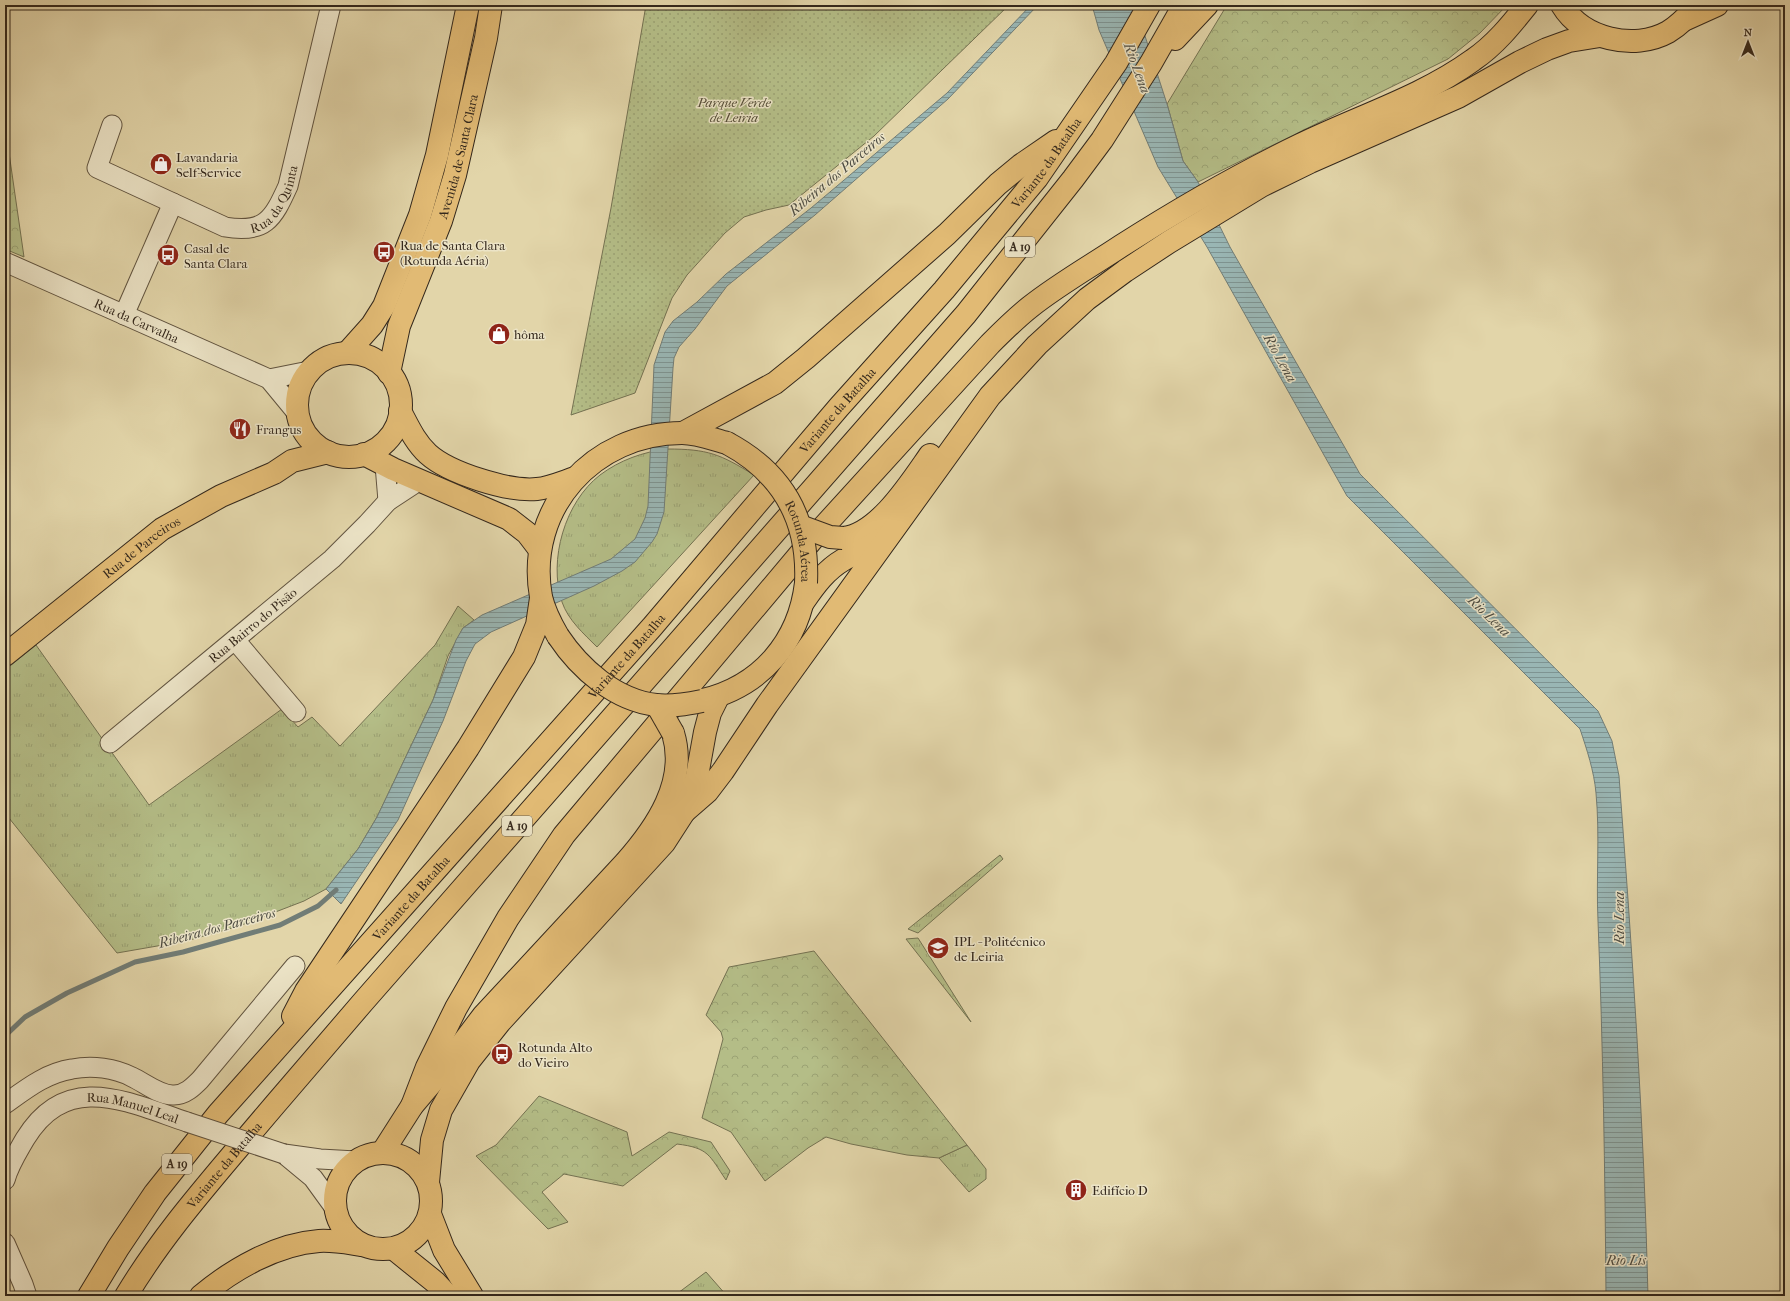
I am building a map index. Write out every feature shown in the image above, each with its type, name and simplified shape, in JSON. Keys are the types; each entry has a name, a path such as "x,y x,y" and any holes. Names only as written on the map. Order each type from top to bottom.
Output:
{"main road":[{"name":"Avenida de Santa Clara","path":"347,353 372,325 384,306 420,215 437,156 468,5"},
{"name":"Avenida de Santa Clara","path":"389,373 399,326 441,221 455,175 486,38 491,5"},
{"name":"Variante da Batalha","path":"89,1296 154,1193 218,1114 280,1042 652,627 839,407 944,290 1037,178 1116,63 1149,5"},
{"path":"684,812 707,792 723,771 767,705 897,526 968,425 1012,371 1087,299 1169,242 1301,144 1417,92 1455,72 1490,47 1508,29 1527,5"},
{"path":"1562,5 1581,26 1600,36 1623,41 1646,40 1668,32 1692,12 1717,5"},
{"name":"Variante da Batalha","path":"126,1296 144,1266 182,1214 271,1108 966,314 1073,179 1106,134 1151,63 1196,8"},
{"path":"412,1106 435,1049 456,1008 526,889 564,835 605,784 816,535 990,344 1030,307 1065,282 1157,224 1254,178 1310,162 1458,97 1520,62 1547,49 1569,40 1600,36"},
{"path":"683,433 775,383 806,358 947,234 998,184 1021,165 1067,134"},
{"path":"800,526 830,537 843,538 856,536 877,522 914,478 956,418 1005,360 1050,313 1119,248"},
{"path":"292,461 299,420 297,396 303,380 309,372 324,359 338,354 347,353 366,356 379,363 389,373 396,384 400,397 400,411 396,425 388,438 377,448 364,454 340,456 328,452 317,446 308,437 299,420"},
{"path":"400,411 418,443 429,455 464,474 520,490 538,489 575,478"},
{"name":"Rotunda Aérea","path":"683,433 698,435 727,443 746,454 771,478 790,503 800,526 804,541 807,569 805,592 797,622 782,649 746,683 710,699 673,705 657,705 624,695 593,676 569,653 558,636 541,598 539,565 540,550 551,515 561,496 575,478 596,459 619,447 649,438 683,433"},
{"name":"Rua de Parceiros","path":"5,655 162,529 220,496 274,473 292,461 328,452"},
{"path":"364,454 385,465 509,519 528,533 540,550"},
{"path":"805,592 842,560 867,548 897,526"},
{"path":"280,1042 306,991 468,748 524,657 537,625 541,598"},
{"path":"202,1296 244,1266 285,1248 319,1241 332,1241 362,1245 377,1250 394,1249 417,1237 425,1226 430,1214 432,1203 428,1182 432,1140 441,1110 469,1061 500,1022 664,843 684,812 697,776 710,714 710,699"},
{"path":"382,1153 412,1106 440,1073 483,1016 625,863 658,819 672,787 677,760 676,745 673,733 657,705"},
{"path":"362,1245 348,1236 339,1222 334,1207 336,1189 339,1181 349,1167 356,1161 372,1154 382,1153 396,1155 409,1160 420,1170 428,1182"},
{"path":"430,1214 444,1250 472,1296"},
{"path":"394,1249 435,1282 448,1296"}],"street":[{"name":"Rua da Quinta","path":"112,125 97,168 225,227 241,230 258,227 270,219 280,204 288,186 331,5"},
{"path":"124,315 173,203"},
{"name":"Rua da Carvalha","path":"11,266 269,379 299,420"},
{"path":"269,379 309,372"},
{"path":"385,465 388,501"},
{"name":"Rua Bairro do Pisão","path":"110,744 332,559 388,501 420,480"},
{"path":"235,640 296,712"},
{"path":"5,1104 37,1081 50,1075 73,1068 101,1068 117,1071 169,1095 184,1093 200,1080 295,966"},
{"name":"Rua Manuel Leal","path":"6,1173 30,1131 41,1117 53,1108 69,1100 85,1097 116,1098 284,1154 320,1159 356,1161"},
{"name":"Rua Manuel Leal","path":"284,1154 313,1178 334,1207"},
{"path":"5,1243 25,1290"},
{"path":"5,1275 25,1290"}],"green space":[{"name":"Parque Verde de Leiria","path":"646,5 1009,5 874,136 789,205 744,217 725,233 687,275 672,298 635,393 571,415 611,208"},
{"path":"1227,5 1507,5 1480,33 1448,59 1198,182 1183,161 1167,104"},
{"path":"5,125 24,257 5,249"},
{"path":"667,449 693,450 713,454 732,462 754,475 597,647 568,615 562,602 558,586 557,568 559,550 569,516 577,500 588,486 600,475 624,461 649,452"},
{"path":"458,606 474,620 463,628 448,656 433,700 377,817 358,849 326,889 304,901 239,926 186,941 117,953 5,813 5,670 36,645 149,805 282,709 298,727 312,717 340,746 435,645"},
{"path":"1000,855 1003,859 918,933 908,929"},
{"path":"918,938 971,1022 906,939"},
{"path":"814,951 967,1145 939,1158 907,1155 851,1144 826,1137 808,1148 765,1181 731,1132 702,1118 723,1039 721,1032 706,1015 729,967"},
{"path":"539,1096 627,1132 632,1156 669,1132 711,1142 730,1171 726,1180 716,1164 707,1154 696,1148 677,1144 623,1186 564,1174 542,1192 568,1222 548,1229 476,1156 496,1145"},
{"path":"967,1145 986,1169 986,1179 969,1192 939,1158"},
{"path":"706,1272 727,1296 674,1296"}],"water":[{"path":"1031,5 1038,5 948,99 815,215 727,286 695,329 679,347 674,358 673,368 664,512 657,534 635,562 622,571 594,586 491,632 475,644 466,661 443,721 398,820 341,904 326,889 358,849 377,817 433,700 456,640 463,628 482,615 611,559 635,539 645,518 648,506 654,365 665,332 673,321 697,302 726,274 811,208 947,93"},
{"name":"Rio Lis","path":"1092,5 1135,5 1167,104 1183,161 1198,182 1230,247 1360,474 1598,711 1612,741 1619,776 1633,971 1644,1166 1648,1296 1606,1296 1604,1108 1598,905 1597,809 1594,777 1580,729 1347,496 1207,247 1158,167 1099,30"}],"waterway":[{"name":"Ribeira dos Parceiros","path":"5,1036 25,1017 67,993 135,962 183,952 280,925 318,906 336,890"}],"place":[{"name":"Lavandaria Self-Service","path":"161,164"},
{"name":"Rua de Santa Clara (Rotunda Aéria)","path":"384,252"},
{"name":"Casal de Santa Clara","path":"168,255"},
{"name":"hôma","path":"499,334"},
{"name":"Frangus","path":"240,429"},
{"name":"IPL - Politécnico de Leiria","path":"938,948"},
{"name":"Rotunda Alto do Vieiro","path":"502,1054"},
{"name":"Edifício D","path":"1076,1190"}],"water label":[{"name":"Rio Lena","path":"1137,68"},
{"name":"Rio Lena","path":"1280,358"},
{"name":"Rio Lena","path":"1489,616"},
{"name":"Rio Lena","path":"1619,918"}]}
